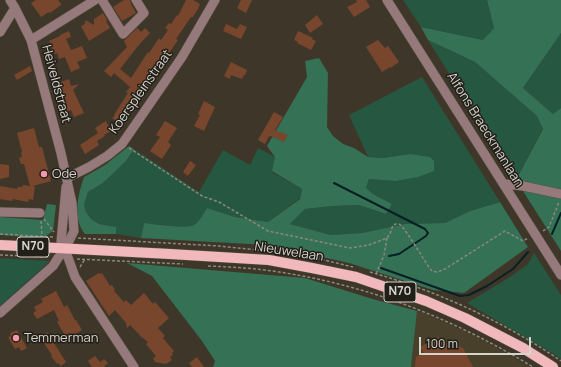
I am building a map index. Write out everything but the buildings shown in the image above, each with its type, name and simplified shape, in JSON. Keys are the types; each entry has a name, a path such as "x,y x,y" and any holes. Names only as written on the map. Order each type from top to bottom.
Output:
{"main road":[{"name":"Nieuwelaan","path":"0,245 269,260 356,277 426,301 465,318 523,348 553,367"}],"street":[{"path":"102,0 123,34 144,13 136,0"},
{"name":"Koerspleinstraat","path":"67,178 107,156 122,144 182,57 215,0"},
{"name":"Alfons Braeckmanlaan","path":"387,0 561,275"},
{"path":"31,40 93,1"},
{"path":"0,32 12,4"},
{"name":"Heiveldstraat","path":"0,313 54,266 74,231 72,203 67,178 31,40 12,4"},
{"path":"504,184 523,186 560,197"},
{"path":"0,212 40,213"},
{"path":"65,249 77,281 134,367"}],"path":[{"path":"122,144 202,196 219,202 268,232 350,248 369,245 386,238 390,234 393,225 399,224 402,226 432,271 437,272 445,269 506,231 523,241 528,238"},
{"path":"543,232 549,226 560,197"},
{"path":"40,213 56,235"},
{"path":"40,213 42,236"},
{"path":"0,234 53,237"},
{"path":"376,274 384,255 386,238"},
{"path":"0,255 51,257"},
{"path":"78,259 186,264"},
{"path":"77,271 85,259"},
{"path":"206,266 273,271 308,277 364,291 396,301 458,326 533,367"}],"shaded area":[{"path":"417,310 490,344 530,367 411,367"}],"green space":[{"path":"403,0 487,0 494,28 483,40 421,27"},
{"path":"487,0 561,0 561,33 523,88 553,114 561,108 561,251 516,180 543,129 537,116 475,62 428,40 421,27 483,40 494,28"},
{"path":"561,33 561,108 553,114 523,88"},
{"path":"428,40 475,62 537,116 543,128 516,180"},
{"path":"319,58 328,73 327,127 333,136 343,144 354,148 368,157 383,158 410,154 430,157 434,161 434,171 418,177 395,181 369,179 366,188 373,194 392,204 386,214 359,205 332,206 305,209 290,224 331,235 362,233 405,224 445,223 470,211 500,202 528,247 464,293 433,290 349,263 268,245 141,238 144,223 190,226 198,222 207,208 235,217 268,222 300,199 302,189 272,171 275,157 267,146 307,77 305,61"},
{"path":"422,77 500,202 470,211 445,223 405,224 362,233 331,235 290,224 305,209 332,206 359,205 386,214 392,204 373,194 366,188 369,179 395,181 410,154 383,158 368,157 349,115"},
{"path":"129,146 134,149 126,161 103,183 88,192 84,205 86,212 91,219 99,224 116,227 116,234 85,234 81,228 77,214 78,199 84,177 105,165"},
{"path":"258,148 275,157 272,172 302,189 300,198 268,222 235,217 207,208 198,222 190,226 144,223 141,238 116,234 116,227 99,224 91,219 86,212 84,205 88,192 103,183 126,161 134,149 199,192 223,150 250,165"},
{"path":"47,204 56,205 53,231 43,238 0,235 0,217 43,220"},
{"path":"534,253 561,295 561,359 467,303 510,277 528,264"},
{"path":"0,258 50,261 0,306"},
{"path":"127,263 305,278 417,311 411,367 213,367 215,361 202,341 152,276"}],"waterway":[{"path":"334,183 425,229 428,233 426,236 399,254 389,256"},
{"path":"552,234 561,213"},
{"path":"381,268 460,296 469,295 487,286 513,269 528,252"}],"place":[{"name":"Ode","path":"44,174"},
{"name":"Temmerman","path":"16,338"}]}
